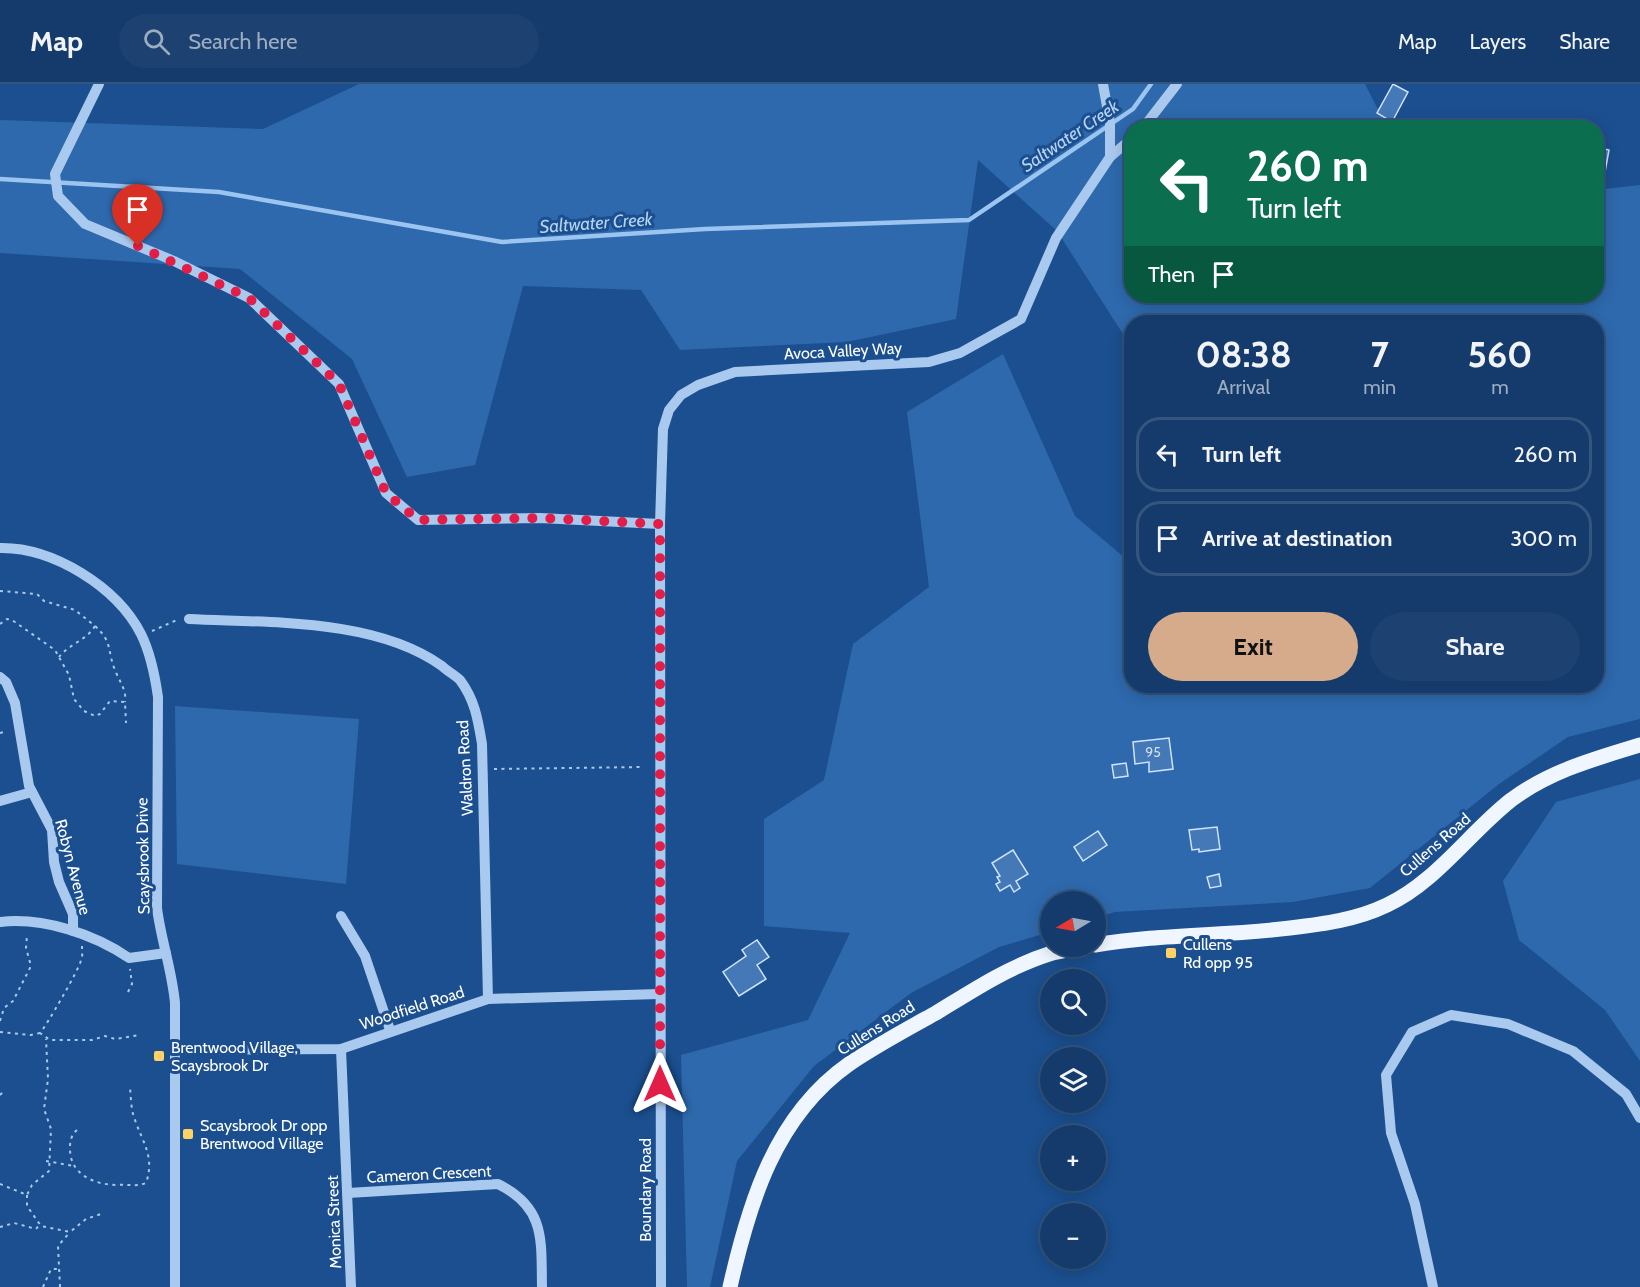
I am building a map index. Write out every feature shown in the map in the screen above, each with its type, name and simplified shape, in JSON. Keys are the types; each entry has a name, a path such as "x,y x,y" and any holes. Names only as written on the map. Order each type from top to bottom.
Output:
{"main road":[{"name":"Cullens Road","path":"1106,944 1329,924 1373,911 1387,905 1426,879 1511,801 1544,779 1577,764 1640,745"},
{"name":"Cullens Road","path":"730,1287 747,1216 758,1185 772,1154 790,1124 817,1092 849,1064 1004,972 1040,957"}],"street":[{"path":"99,84 55,174 58,196 85,225 174,261 249,298 339,384 386,493 418,520 550,518 660,524"},
{"path":"1102,84 1110,123 1110,157"},
{"path":"1149,120 1177,84"},
{"path":"1110,157 1124,145"},
{"name":"Avoca Valley Way","path":"669,410 676,400 690,390 735,372 929,362 960,353 1021,319 1056,238 1110,157"},
{"name":"Boundary Road","path":"661,1287 660,524 663,429 669,410"},
{"name":"Scaysbrook Drive","path":"0,548 47,557 82,574 111,596 132,619 142,636 154,670 158,697 157,908 174,991 175,1287"},
{"name":"Waldron Road","path":"189,619 326,626 424,654 458,678 477,709 482,769 488,999"},
{"name":"Robyn Avenue","path":"0,677 6,682 15,703 29,786 52,830 54,862 59,882 73,914 73,931"},
{"path":"0,801 32,792"},
{"path":"341,916 365,956 390,1030"},
{"path":"0,922 18,920 73,931 106,942 129,958 166,953"},
{"name":"Woodfield Road","path":"175,1050 341,1049 390,1030 488,999 659,994"},
{"path":"1433,1287 1415,1204 1391,1133 1386,1075 1412,1032 1451,1015 1508,1024 1573,1050 1626,1094 1640,1118"},
{"name":"Monica Street","path":"341,1049 351,1287"},
{"name":"Cameron Crescent","path":"348,1193 498,1184 530,1207 540,1228 542,1287"}],"path":[{"path":"0,591 37,594 44,601 75,610 95,626 110,643 114,669 124,690 126,723"},
{"path":"0,624 7,619 12,620 50,646 69,675 74,699 84,711 95,716 100,714 110,701 125,702"},
{"path":"142,636 173,620 189,619"},
{"path":"59,657 69,646 87,636 95,626"},
{"path":"482,769 644,767"},
{"path":"0,1021 4,1008 13,1001 31,966 26,948 31,923"},
{"path":"0,1032 31,1035 40,1033 49,1023 54,1007 81,962 82,949"},
{"path":"128,992 132,984 129,958"},
{"path":"40,1033 46,1039 48,1079 44,1109 51,1129 52,1158 50,1171 32,1185 27,1195 27,1206 40,1224 70,1232"},
{"path":"46,1039 86,1040 139,1035"},
{"path":"77,1130 71,1137 70,1148 74,1166 81,1174 99,1185 138,1186 146,1183 150,1172 149,1153 134,1120 130,1088"},
{"path":"46,1161 74,1166"},
{"path":"0,1184 27,1195"},
{"path":"60,1287 58,1246 86,1218 104,1213"},
{"path":"0,1227 14,1223 36,1229 40,1224"},
{"path":"43,1287 51,1269 59,1269"}],"shaded area":[{"path":"359,84 1365,84 1383,120 1124,120 1124,303 1604,303 1604,189 1640,185 1640,719 1568,737 1499,784 1370,888 1293,902 1115,912 1106,915 1106,891 1040,891 1040,935 999,947 911,993 814,1066 737,1161 710,1287 687,1287 681,1055 808,1020 850,933 764,926 764,819 824,780 853,644 929,587 907,412 1003,354 1075,516 1124,557 1124,693 1604,693 1604,315 1124,315 1124,336 1057,231 978,160 956,319 847,342 680,350 641,290 523,286 475,465 407,477 352,359 240,269 0,253 0,120 263,129"},
{"path":"175,706 359,719 346,884 177,864"},
{"path":"1640,779 1640,1061 1605,1010 1519,940 1503,881 1556,802"}],"building":[{"path":"1393,84 1408,92 1393,120 1377,113"},
{"path":"1604,149 1609,150 1604,172"},
{"path":"1169,738 1173,769 1149,772 1149,762 1135,764 1133,742"},
{"path":"1126,763 1128,776 1114,778 1112,765"},
{"path":"1217,827 1220,849 1199,852 1199,849 1192,850 1189,830"},
{"path":"1098,831 1107,845 1083,861 1074,847"},
{"path":"1013,850 1028,874 1016,881 1020,888 1014,892 1010,885 1000,891 996,884 1000,882 997,877 1000,876 992,863"},
{"path":"1219,874 1221,886 1210,888 1207,877"},
{"path":"757,940 769,957 757,965 766,979 739,996 723,972 746,956 742,950"}],"waterway":[{"name":"Saltwater Creek","path":"0,179 219,192 502,242 705,229 969,220 1133,109 1151,84"}],"place":[{"name":"Cullens Rd opp 95","path":"1171,953"},
{"name":"Brentwood Village, Scaysbrook Dr","path":"159,1056"},
{"name":"Scaysbrook Dr opp Brentwood Village","path":"188,1134"}],"route":[{"path":"138,246 249,298 339,384 386,493 418,520 540,518 660,524 660,1084"}]}
